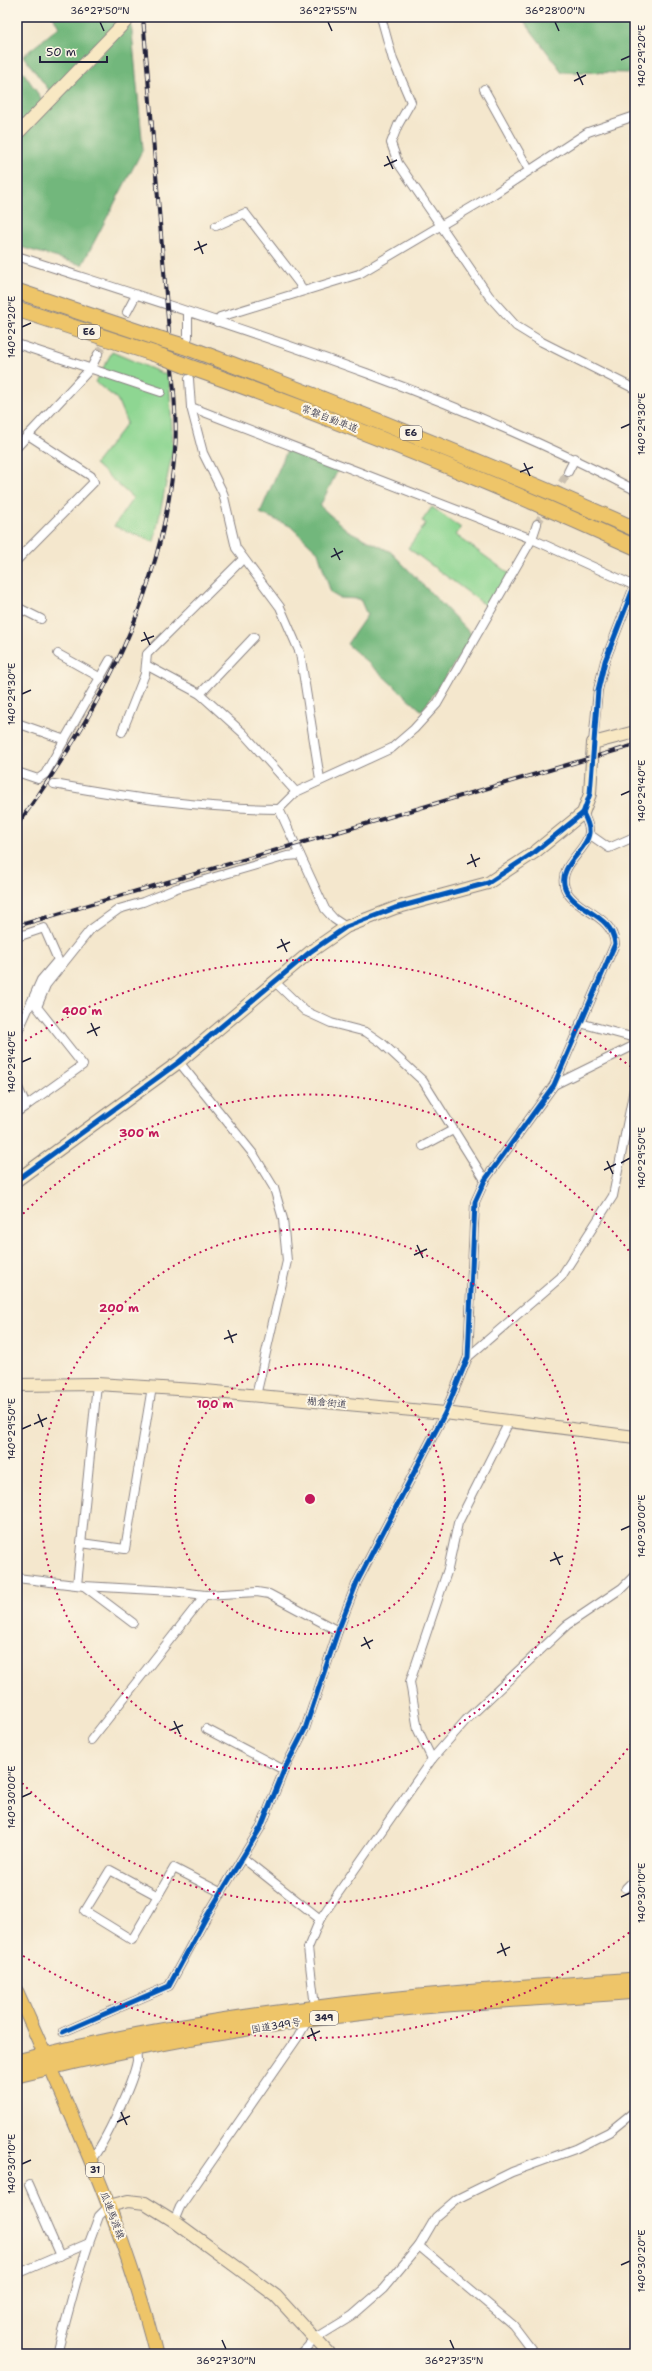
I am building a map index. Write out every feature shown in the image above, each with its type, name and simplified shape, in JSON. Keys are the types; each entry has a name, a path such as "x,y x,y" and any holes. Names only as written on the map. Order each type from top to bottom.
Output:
{"highway":[{"name":"常磐自動車道","path":"17,291 160,339 186,342 461,453 635,529"},
{"name":"常磐自動車道","path":"17,309 161,356 187,372 357,429 542,504 635,547"},
{"name":"国道349号","path":"17,2075 47,2061 236,2018 315,2007 409,1997 635,1980"},
{"name":"国道349号","path":"17,2062 47,2061 307,2020 413,2007 635,1991"}],"main road":[{"name":"瓜連馬渡線","path":"17,1992 91,2160 109,2206 143,2299 156,2354"}],"street":[{"path":"17,134 130,17"},
{"path":"381,17 393,60 411,102 398,125 392,143 398,163 489,296 516,326 542,342 635,389"},
{"path":"484,89 529,170"},
{"path":"217,322 220,317 302,290 359,274 441,225 588,132 635,116"},
{"path":"216,226 245,213 299,283 302,290"},
{"path":"17,256 313,354 440,402 575,458 635,490"},
{"path":"127,312 136,295"},
{"path":"186,342 188,312"},
{"path":"17,344 161,392"},
{"path":"17,447 91,368 98,354"},
{"path":"187,372 191,407 202,452 223,493 236,548 280,607 300,653 320,779"},
{"path":"17,1180 179,1062 310,952 346,927 395,908 488,883 535,852 582,813 590,794 598,690 605,661 635,585 532,539 369,474 191,407"},
{"path":"17,560 94,482 91,476 28,435"},
{"path":"568,472 575,458"},
{"path":"54,784 146,800 227,809 279,809 296,792 320,779 392,748 414,729 437,704 532,539 537,524"},
{"path":"122,732 146,674 147,654 243,559"},
{"path":"17,607 41,619"},
{"path":"200,694 254,637"},
{"path":"58,654 101,678"},
{"path":"17,772 38,779 45,774 66,740 110,660"},
{"path":"146,665 200,694 243,733 296,792"},
{"path":"17,724 66,740"},
{"path":"593,743 635,732"},
{"path":"279,809 325,909 334,919 346,927"},
{"path":"582,813 588,824 590,834 608,848 634,837"},
{"path":"63,2032 169,1986 261,1827 284,1770 305,1729 338,1631 357,1582 445,1413 468,1357 475,1202 485,1180 554,1085 614,944 614,934 608,925 571,896 565,888 566,871 590,834"},
{"path":"17,1112 83,1065 37,1007 46,985 90,930 119,909 144,902 177,888 287,856 300,854"},
{"path":"17,937 44,928 58,960 41,980 17,1034"},
{"path":"275,982 305,1011 331,1023 366,1032 382,1043 423,1081 485,1180"},
{"path":"580,1023 635,1038"},
{"path":"554,1085 635,1045"},
{"path":"179,1062 254,1155 274,1188 283,1219 287,1261 256,1396"},
{"path":"468,1357 560,1277 613,1196 635,1084"},
{"path":"17,1085 26,1106"},
{"path":"423,1146 453,1130"},
{"path":"80,1585 81,1543 97,1384"},
{"name":"棚倉街道","path":"17,1385 97,1384 152,1387 445,1413 635,1437"},
{"path":"81,1543 125,1549 152,1387"},
{"path":"432,1759 418,1730 410,1682 448,1570 458,1523 509,1422"},
{"path":"174,2222 180,2207 298,2037 315,2007 308,1948 320,1919 432,1759 466,1720 567,1625 622,1588 635,1575"},
{"path":"17,1578 80,1585 172,1590 205,1595 257,1592 269,1594 338,1631"},
{"path":"80,1585 133,1623"},
{"path":"91,1740 205,1595"},
{"path":"206,1729 284,1770"},
{"path":"243,1858 320,1919"},
{"path":"158,1896 110,1870 84,1911 132,1940 158,1896 174,1868 222,1893"},
{"path":"626,1888 635,1878"},
{"path":"91,2160 102,2146 129,2082 137,2060 136,2048"},
{"path":"301,2354 316,2338 352,2316 383,2289 419,2246 436,2217 457,2200 512,2172 575,2149 609,2132 634,2113"},
{"path":"29,2185 60,2256"},
{"path":"57,2354 76,2283 99,2216 109,2206 128,2201 144,2203 174,2222 276,2296 329,2354"},
{"path":"17,2274 89,2243"},
{"path":"419,2246 513,2325 535,2354"}],"green space":[{"path":"53,17 126,17 52,94 23,56 59,27"},
{"path":"521,17 635,17 635,73 562,72"},
{"path":"131,22 143,149 82,265 17,246 17,142"},
{"path":"17,63 43,101 17,126"},
{"path":"112,352 169,376 173,449 154,542 114,526 133,498 95,464 127,423 117,399 95,382"},
{"path":"287,450 338,470 320,506 347,530 391,552 473,636 422,711 347,644 367,615 360,599 339,598 331,593 318,552 290,526 260,513"},
{"path":"432,507 461,528 456,535 511,575 488,607 408,548 426,523 422,521"}],"tunnel":[{"path":"98,354 110,337"},
{"path":"537,524 568,472"}],"railway":[{"path":"17,825 75,738 101,694 123,648 142,602 157,553 168,503 176,443 176,428 143,17"},
{"path":"17,926 635,745"}],"cycle path":[{"path":"17,1180 179,1062 310,952 346,927 395,908 488,883 535,852 583,813 590,794 598,690 605,661 635,584"},
{"path":"63,2032 169,1986 208,1914 261,1827 284,1770 305,1729 338,1631 357,1582 445,1413 468,1357 475,1202 485,1180 554,1085 615,944 612,934 607,926 600,919 577,903 565,888 565,873 587,840 589,833 588,825 583,813"}]}
